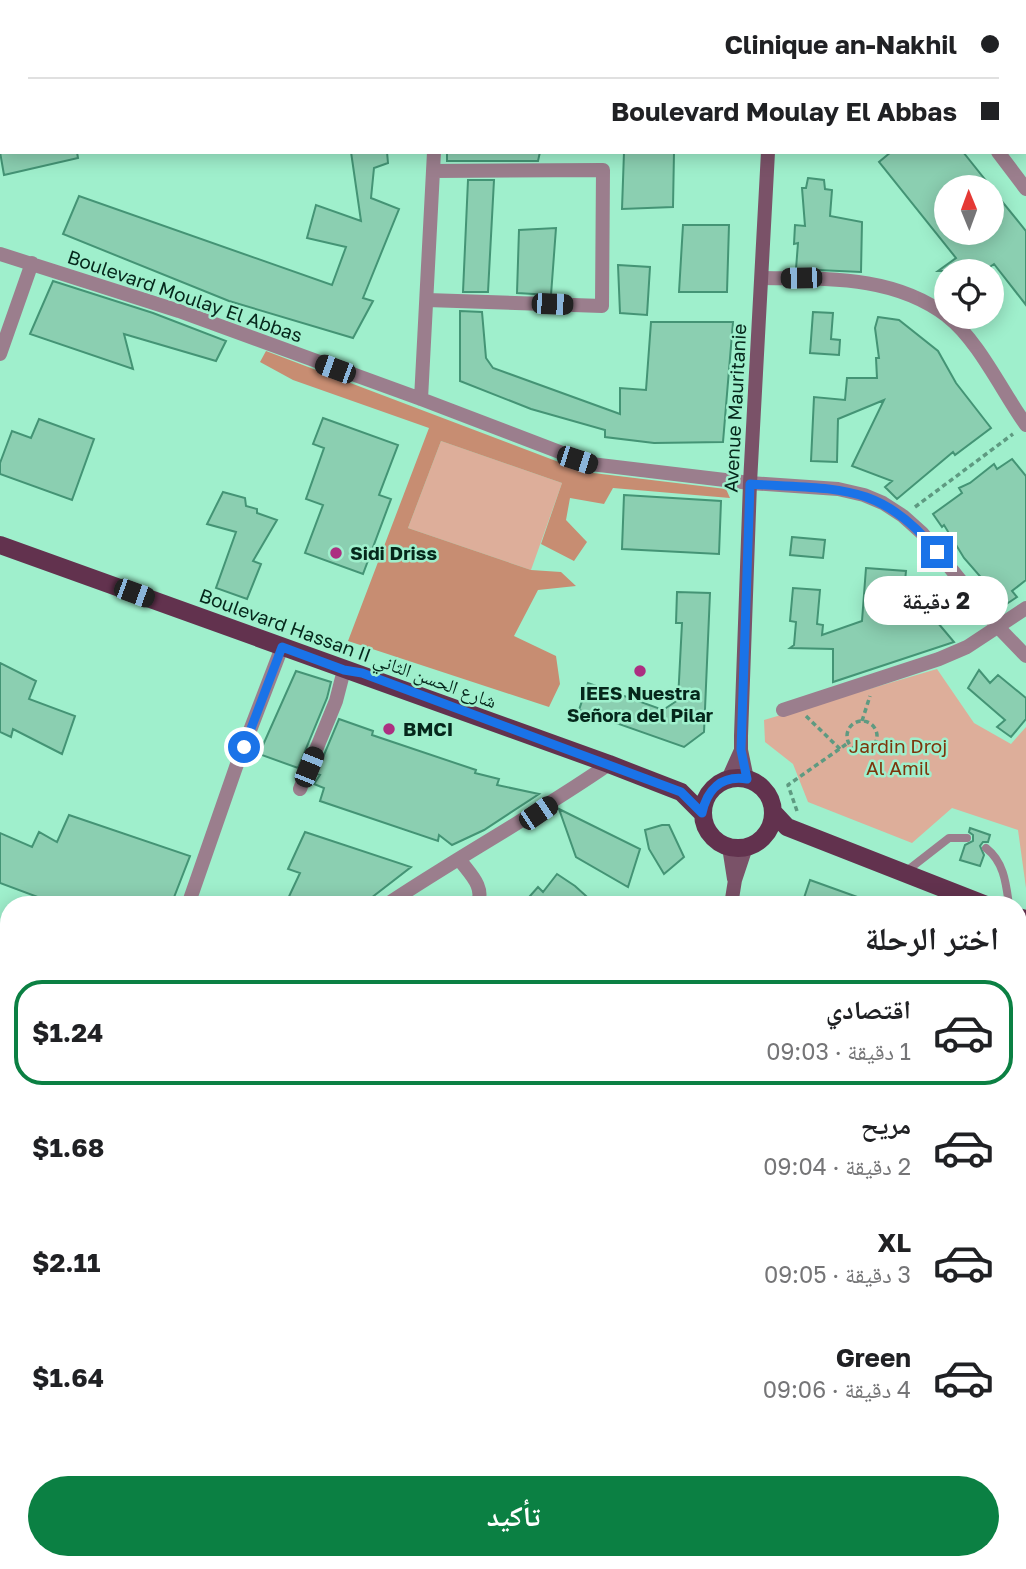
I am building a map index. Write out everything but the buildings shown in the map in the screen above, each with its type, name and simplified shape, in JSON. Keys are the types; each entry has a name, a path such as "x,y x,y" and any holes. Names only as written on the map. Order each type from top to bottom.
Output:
{"main road":[{"name":"Boulevard Hassan II شارع الحسن الثاني","path":"0,545 609,764 681,792 702,813"},
{"path":"773,812 768,831 762,838 738,846 716,840 706,828 702,813 705,799 721,783 747,779 757,783 765,791 773,812 792,829 963,896"},
{"name":"Boulevard Hassan II شارع الحسن الثاني","path":"681,792 721,783"},
{"path":"768,831 792,829"}],"street":[{"path":"421,399 434,154"},
{"name":"Avenue Mauritanie","path":"747,779 741,750 750,484 768,154"},
{"path":"1000,154 1026,189"},
{"path":"427,300 602,306 603,170 433,171"},
{"name":"Boulevard Moulay El Abbas","path":"0,254 179,311 591,464 750,484 838,489 864,495 903,516 922,533 998,627 1026,656"},
{"path":"0,354 32,263"},
{"path":"762,278 852,280 895,289 934,306"},
{"path":"961,329 1026,424"},
{"path":"783,710 958,651 1026,608"},
{"path":"191,896 282,647"},
{"path":"300,789 336,701 344,670"},
{"name":"Avenue Mauritanie","path":"721,783 741,750"},
{"path":"400,896 538,813 609,764"},
{"path":"732,896 738,846"},
{"path":"459,859 479,887 480,896"}],"lane":[{"path":"905,873 949,838 967,838"},
{"path":"986,848 996,856 1002,869 1008,896"}],"path":[{"path":"903,516 1026,424"},
{"path":"862,721 872,691 870,681"},
{"path":"800,704 805,715 840,749"},
{"path":"862,721 870,723 877,736 875,744 869,750 861,751 853,749 846,735 848,728 862,721"},
{"path":"792,829 798,819 788,786 848,743"}],"green space":[{"path":"441,441 562,483 531,570 408,528"},
{"name":"Jardin Droj Al Amil","path":"937,669 974,723 1011,744 1026,727 1026,888 1018,830 952,808 912,843 808,802 793,764 765,742 764,720"}],"shaded area":[{"path":"266,351 585,472 726,489 730,498 613,488 604,504 570,498 566,520 587,542 574,561 541,544 562,483 441,441 408,528 531,570 561,572 576,586 538,590 514,636 556,656 560,684 549,707 348,641 429,428 293,380 260,362"}],"place":[{"name":"Sidi Driss","path":"336,553"},
{"name":"IEES Nuestra Señora del Pilar","path":"640,671"},
{"name":"BMCI","path":"389,729"}],"route":[{"path":"244,747 282,647 344,670 362,673 681,792 702,813 705,799 714,787 728,779 747,779 741,750 750,484 838,489 864,495 903,516 922,533 937,552"}]}
